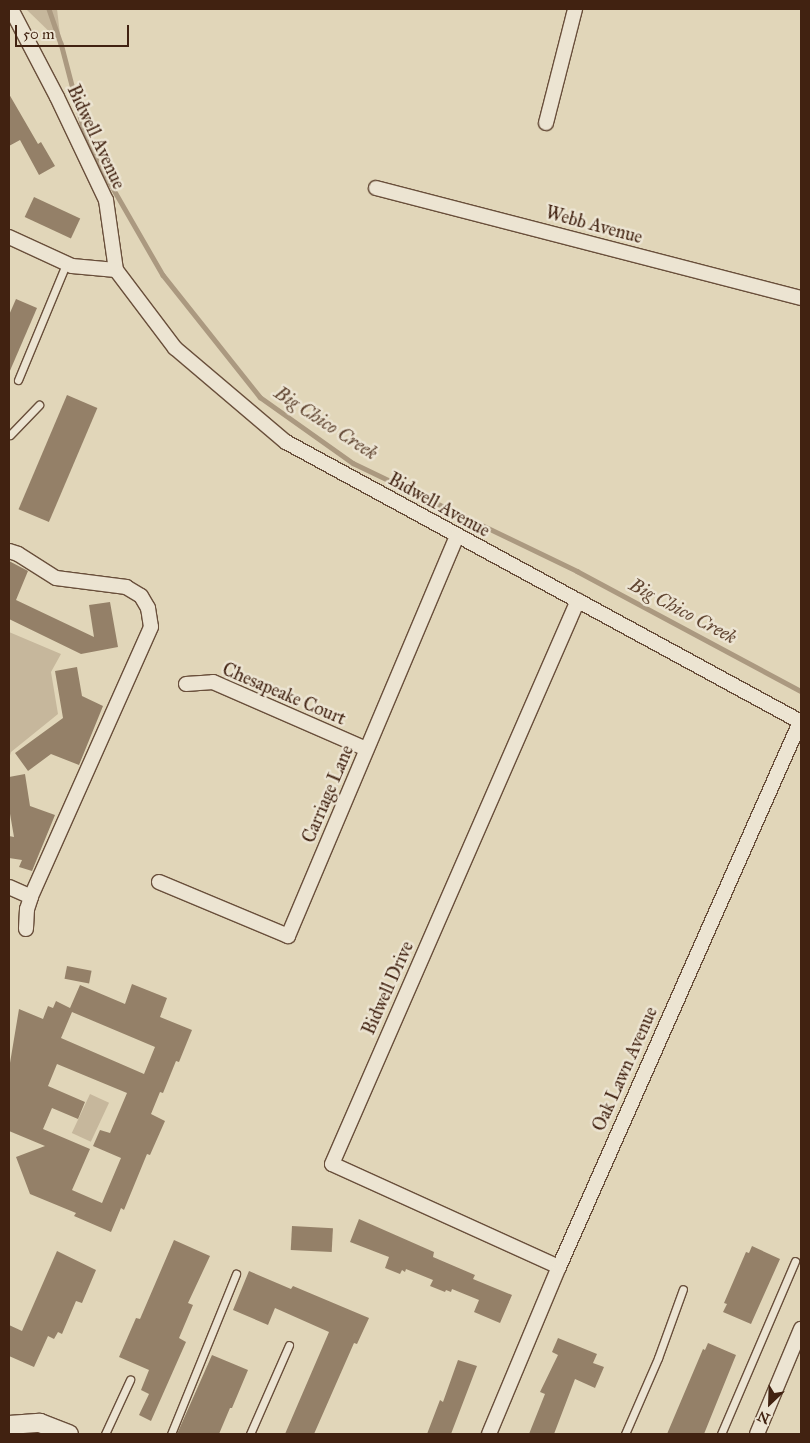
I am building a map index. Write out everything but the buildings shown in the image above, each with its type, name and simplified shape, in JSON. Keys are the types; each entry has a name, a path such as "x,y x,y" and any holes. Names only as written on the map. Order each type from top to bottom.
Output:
{"street":[{"name":"Bidwell Avenue","path":"11,9 57,97 106,200 116,270 175,348 286,442 800,722"},
{"path":"546,123 575,9"},
{"name":"Webb Avenue","path":"376,188 801,298"},
{"path":"9,237 66,264 116,270"},
{"name":"Carriage Lane","path":"159,882 288,936 456,536"},
{"path":"9,551 18,554 56,578 126,587 141,596 148,608 151,627 31,897 27,909 26,929"},
{"name":"Bidwell Drive","path":"558,1267 332,1164 578,600"},
{"name":"Chesapeake Court","path":"186,684 212,682 366,749"},
{"name":"Oak Lawn Avenue","path":"489,1434 558,1267 800,722"},
{"path":"9,888 31,897"},
{"path":"757,1434 799,1338"},
{"path":"9,1425 40,1423 69,1434"}],"lane":[{"path":"18,380 66,264"},
{"path":"9,436 38,405"},
{"path":"721,1434 796,1261"},
{"path":"170,1434 236,1274"},
{"path":"625,1434 658,1358 683,1289"},
{"path":"250,1434 289,1345"},
{"path":"105,1434 130,1380"}],"shaded area":[{"path":"26,9 57,9 61,43"},
{"path":"9,632 61,654 51,672 58,714 11,752 9,759"},
{"path":"90,1094 109,1103 91,1142 72,1133"}],"waterway":[{"name":"Big Chico Creek","path":"49,9 61,43 87,143 163,275 260,397 353,463 577,571 801,691"}]}
